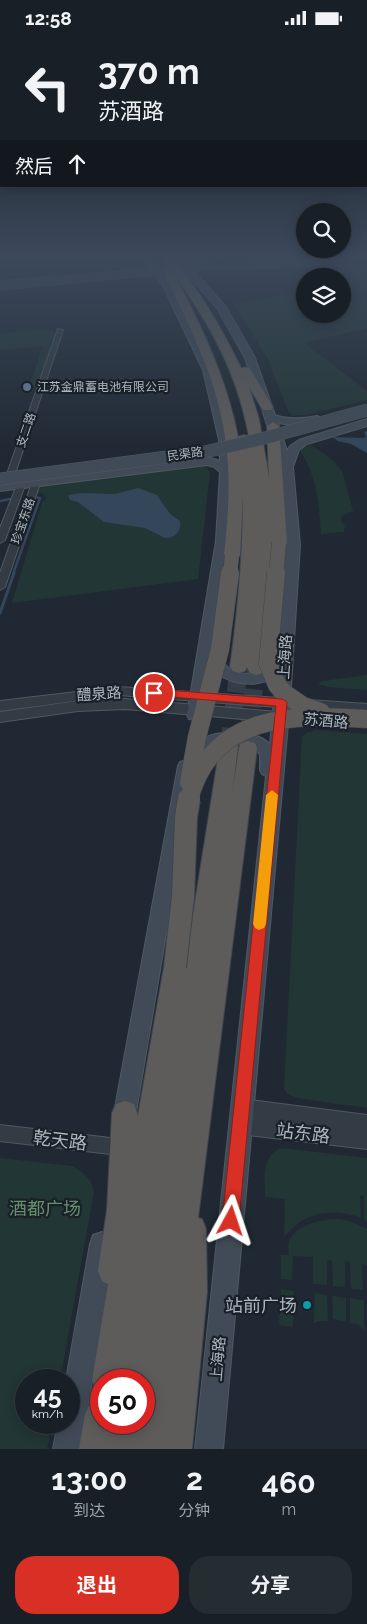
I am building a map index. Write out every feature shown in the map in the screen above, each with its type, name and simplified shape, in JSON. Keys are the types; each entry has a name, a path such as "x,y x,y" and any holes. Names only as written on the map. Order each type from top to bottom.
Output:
{"highway":[{"path":"109,1369 175,967 184,887 187,807 192,759 218,661 226,617 235,526 235,489 230,428 217,379 192,320"},
{"name":"上海路","path":"200,320 212,338 230,380 238,407 246,454 250,535 239,667"},
{"name":"上海路","path":"209,320 241,383 252,421 263,480 266,547 256,669"},
{"path":"216,320 270,417 279,543 268,654 268,663 273,677 284,693 303,707 320,712 367,718"},
{"path":"187,807 194,780 205,762 226,742 250,728 276,720 296,717 367,718"},
{"path":"138,1369 238,747 192,1156 155,1449"},
{"path":"102,1369 103,1328 121,1210 125,1113"},
{"path":"176,1449 193,1292 192,1156"},
{"path":"96,1449 98,1434"},
{"path":"126,1449 128,1434"}],"main road":[{"name":"上海路","path":"67,1449 197,703 223,541 226,471 223,431 208,370 190,320"},
{"name":"上海路","path":"209,1449 281,710 293,545 287,467 250,358 228,320"},
{"path":"270,417 282,422 302,423 367,405"},
{"name":"民渠路","path":"4,476 205,451 269,437 367,411"},
{"name":"民渠路","path":"0,483 203,456 270,442 367,415"},
{"path":"287,467 294,448 303,442 367,422"},
{"path":"4,476 208,447 221,442 223,431"},
{"path":"0,487 207,461 218,464 226,471"},
{"path":"211,620 214,662 227,675 252,679 269,675 279,669 287,622"},
{"path":"173,837 198,751 202,745 226,737 240,739 263,747 268,755 267,848"}],"street":[{"name":"支二路","path":"4,476 60,330"},
{"name":"珍宝东路","path":"0,587 36,483"},
{"name":"珍宝东路","path":"0,540 21,485"},
{"name":"醴泉路","path":"0,706 118,691 197,703"},
{"name":"醴泉路","path":"0,717 78,706 197,703"},
{"name":"苏酒路","path":"197,703 281,710 367,724"},
{"name":"苏酒路","path":"281,710 367,709"},
{"name":"站东路","path":"241,1117 367,1124"},
{"name":"站东路","path":"241,1117 367,1140"},
{"name":"乾天路","path":"0,1133 119,1147"}],"green space":[{"path":"244,320 296,320 296,323 351,323 351,320 367,320 367,328 304,343 367,391 367,400 307,415 292,416 288,411 268,359"},
{"path":"42,330 53,331 56,334 38,383 29,387 43,346 0,350 0,334"},
{"path":"311,445 334,461 343,474 353,511 342,516 341,521 345,526 344,532 321,534 316,490 310,469 299,449"},
{"path":"201,465 207,468 210,473 198,579 12,603 42,503 46,498 42,493 36,494 37,486"},
{"path":"367,675 367,690 329,687 318,684 322,681"},
{"path":"316,730 367,734 367,1108 297,1098 288,1094 284,1089 302,736"},
{"path":"281,1148 367,1158 367,1222 364,1219 364,1196 360,1195 361,1218 340,1213 319,1214 300,1222 284,1238 285,1199 265,1197 267,1162"},
{"name":"酒都广场","path":"0,1158 72,1166 83,1173 91,1182 94,1192 62,1369 15,1369 15,1434 50,1434 47,1449 0,1449"},
{"path":"338,1219 352,1222 367,1229 367,1265 362,1264 363,1290 351,1289 350,1262 345,1261 345,1287 333,1286 332,1261 327,1260 327,1285 313,1284 313,1257 293,1256 292,1280 281,1279 281,1255 289,1255 289,1243 294,1234 311,1223"},
{"path":"281,1289 294,1291 293,1327 279,1325"},
{"path":"315,1293 327,1295 328,1321 318,1321 314,1324"},
{"path":"332,1296 346,1298 346,1322 333,1319"},
{"path":"350,1298 364,1300 364,1330 357,1324 350,1323"}],"water":[{"path":"367,431 367,453 351,444 338,441 332,437 363,438 366,437 364,432"},
{"path":"138,488 157,495 170,514 180,521 180,528 175,535 165,538 145,528 104,522 78,502 70,500 68,495 82,493 115,494"}],"waterway":[{"path":"13,574 40,498 33,497"},
{"path":"0,501 10,499"},
{"path":"0,613 14,573"}],"tunnel":[{"path":"229,746 239,667"},
{"path":"249,734 256,669"}],"slow traffic":[{"path":"259,924 272,795"}],"place":[{"name":"江苏金鼎蓄电池有限公司","path":"27,387"},
{"name":"站前广场","path":"307,1305"}],"route":[{"path":"154,693 282,702 231,1221"}]}
